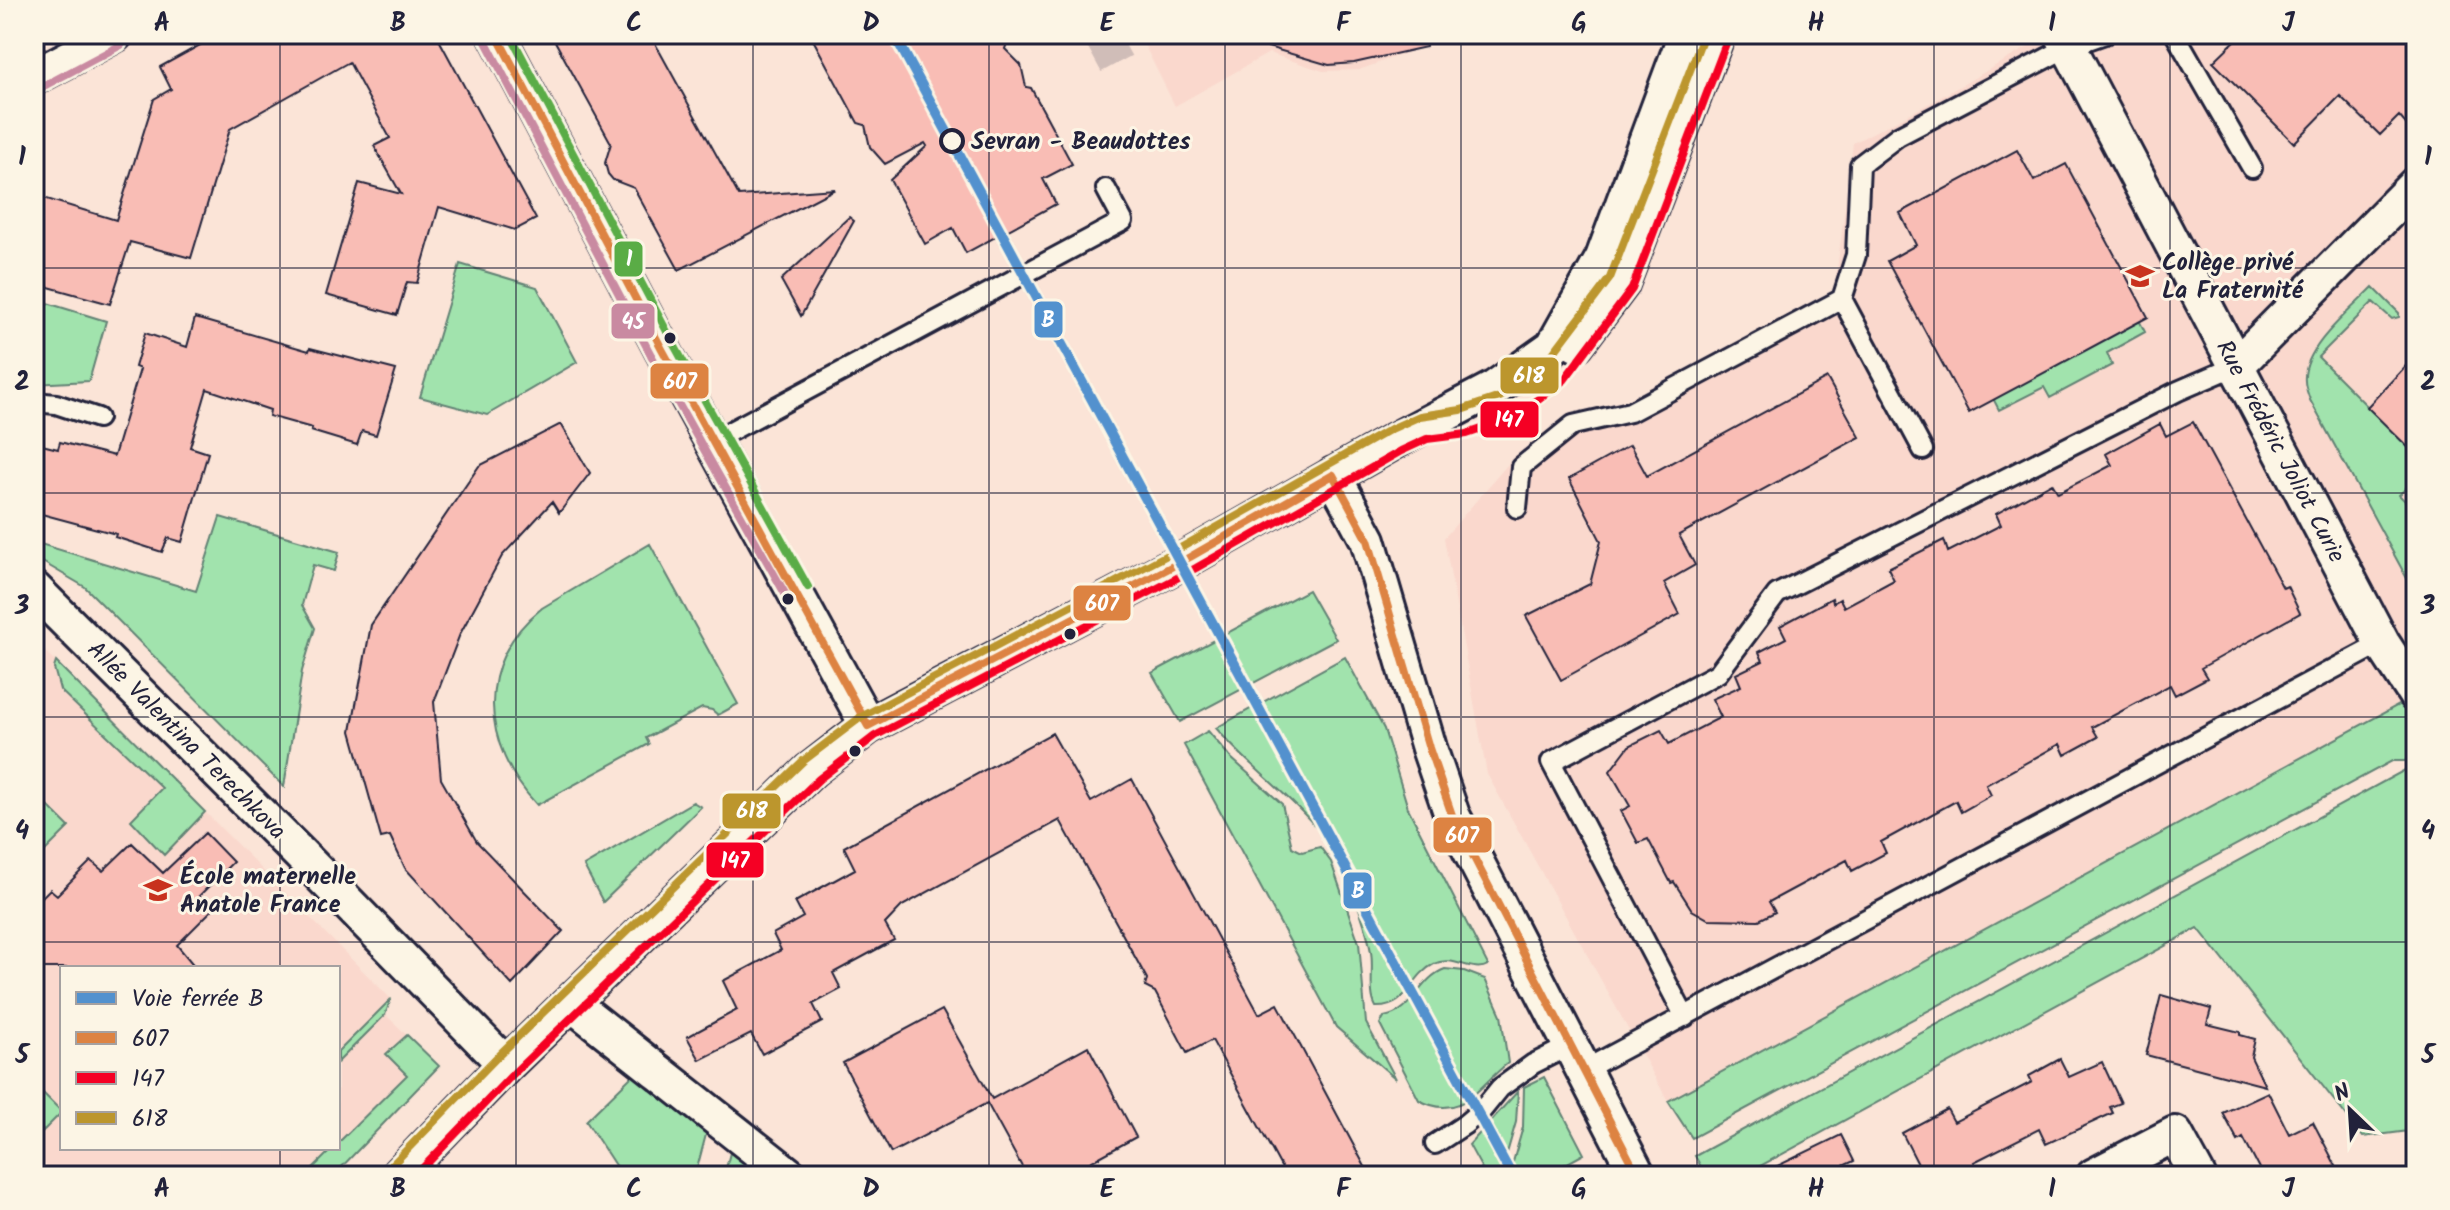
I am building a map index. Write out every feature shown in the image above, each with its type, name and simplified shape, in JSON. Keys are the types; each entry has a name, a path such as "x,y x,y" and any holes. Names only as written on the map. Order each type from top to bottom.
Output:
{"street":[{"path":"37,67 115,34"},
{"path":"496,34 624,279 868,726"},
{"path":"398,1176 506,1065 811,770 868,726 1190,557 1333,475 1495,388 1553,347 1603,258 1686,34"},
{"path":"1424,427 1464,422 1506,408 1554,373 1621,284 1717,34"},
{"name":"Rue Frédéric Joliot Curie","path":"2065,40 2382,643 2416,695"},
{"path":"2236,366 2416,184"},
{"path":"1333,475 1368,540 1429,748 1452,815 1638,1176"},
{"name":"Allée Valentina Terechkova","path":"34,589 506,1065"},
{"path":"571,1003 790,1176"},
{"path":"2094,1176 2175,1134 2198,1176"}],"lane":[{"path":"1517,508 1521,467 1573,425 1630,412 1842,299 1856,255 1860,165 1898,136 2065,40 2105,34"},
{"path":"2175,34 2252,168"},
{"path":"714,440 1123,221 1106,189"},
{"path":"1842,299 1923,450"},
{"path":"1685,1017 1551,762 1718,673 1777,594 2178,391 2236,366"},
{"path":"34,402 56,404 98,418"},
{"path":"1435,1144 1464,1125 1483,1109 1500,1088 1533,1064 1577,1057 1685,1017 2382,643"}],"shaded area":[{"path":"1139,34 1457,34 1359,70 1323,71 1269,53 1175,106"},
{"path":"2036,34 2416,34 2416,692 2400,704 1668,1101 1487,774 1444,538 1515,456 1584,412 1637,402 1834,294 1853,143 2028,47"},
{"name":"École maternelle Anatole France","path":"34,640 391,999 386,1015 439,1066 333,1176 56,1176 34,1154"}],"green space":[{"path":"460,264 537,287 577,362 487,415 420,397"},
{"path":"2373,287 2399,313 2399,317 2392,319 2373,302 2318,357 2416,455 2416,478 2399,495 2416,512 2416,595 2310,400 2305,383 2311,355 2341,318"},
{"path":"34,299 106,321 89,381 34,384"},
{"path":"2131,304 2145,332 2107,353 2112,365 2050,398 2044,387 1999,410 1983,379"},
{"path":"220,517 339,552 334,571 313,565 302,605 315,628 302,671 284,787 85,587 34,557 34,542 196,591"},
{"path":"650,544 738,704 718,715 702,708 646,738 649,744 537,805 518,782 496,731 493,705 496,679 505,653 520,630 542,608"},
{"path":"1308,590 1336,639 1180,722 1152,673"},
{"path":"1345,657 1384,729 1408,808 1488,965 1475,967 1448,961 1434,964 1419,976 1402,997 1387,1006 1376,1007 1366,931 1352,890 1331,849 1302,812 1216,728"},
{"path":"56,662 205,812 164,855 131,820 162,788 60,690 54,668"},
{"path":"2400,704 2416,723 2416,751 2405,761 2392,761 1692,1138 1668,1101"},
{"path":"1208,731 1230,757 1282,804 1292,847 1302,852 1320,847 1331,862 1359,943 1366,1023 1396,1079 1336,1027 1184,745"},
{"path":"2416,764 2416,1130 2363,1137 2198,928 1742,1176 1706,1176 1695,1156"},
{"path":"34,792 69,827 34,862"},
{"path":"693,802 701,807 603,902 584,866"},
{"path":"1445,969 1464,971 1485,979 1501,1015 1508,1063 1469,1098 1447,1107 1419,1100 1380,1024 1384,1017 1402,1009 1428,980"},
{"path":"391,999 385,1015 340,1060 340,1050"},
{"path":"407,1035 439,1066 333,1176 305,1176 331,1150 340,1150 340,1141 407,1075 386,1054"},
{"path":"635,1073 708,1127 695,1176 622,1176 586,1121"},
{"path":"1544,1077 1584,1154 1544,1176 1509,1176 1523,1127 1524,1087"},
{"path":"34,1084 60,1110 60,1114 34,1140"},
{"path":"1518,1091 1516,1122 1501,1174 1486,1176 1469,1145"},
{"path":"732,1145 772,1176 724,1176"}],"building":[{"path":"220,34 436,34 536,219 515,230 439,207 417,283 407,282 397,315 326,295 359,183 401,194 374,146 390,138 349,62 230,129 191,258 130,242 110,304 34,283 34,195 116,220 154,99 171,89 160,67"},
{"path":"551,34 650,34 739,196 835,189 679,270 634,188 613,180 608,174 605,163 611,143"},
{"path":"810,34 1010,34 1005,49 1021,65 1026,87 1031,88 1072,164 1043,179 1056,204 966,253 953,228 925,244 890,180 927,146 925,143 885,164 870,147 865,125 858,123"},
{"path":"1252,34 1425,34 1426,47 1354,63 1329,65 1251,42"},
{"path":"2242,34 2416,34 2416,136 2399,116 2380,135 2340,96 2294,143 2213,62"},
{"path":"2017,150 2034,181 2066,164 2148,317 1969,413 1887,261 1916,245 1900,213"},
{"path":"849,217 854,221 801,316 781,280"},
{"path":"195,318 309,351 310,348 396,370 376,435 362,431 357,445 269,416 270,410 207,389 190,447 208,453 182,542 168,538 162,552 115,537 116,534 34,512 34,443 58,449 60,442 114,456 140,369 135,367 145,333 187,347"},
{"path":"2416,355 2416,455 2367,407"},
{"path":"1827,378 1860,437 1679,535 1695,565 1664,583 1680,614 1561,680 1526,616 1590,584 1601,541 1569,479 1630,445 1647,476"},
{"path":"2193,422 2283,588 2287,586 2300,613 2201,668 2207,678 2175,695 2170,685 2092,727 2098,737 2065,755 2060,744 1986,785 1991,795 1961,812 1956,801 1881,842 1886,853 1852,871 1847,860 1769,902 1775,912 1759,920 1708,919 1692,910 1674,882 1671,883 1648,839 1638,843 1621,811 1630,806 1610,771 1629,746 1661,730 1669,744 1721,717 1712,699 1741,686 1736,674 1763,661 1759,652 1786,638 1780,626 1832,598 1833,603 1840,599 1844,607 1894,580 1888,568 1944,540 1948,552 2001,525 1996,514 2052,483 2058,493 2112,465 2106,454 2160,424 2166,436"},
{"path":"561,424 590,473 559,513 552,502 502,556 460,634 434,702 441,779 477,842 563,931 512,985 405,868 390,836 381,838 351,731 371,625 479,466"},
{"path":"1052,733 1091,802 1132,779 1259,1014 1278,1004 1370,1176 1286,1176 1212,1040 1187,1053 1155,992 1145,987 1147,979 1060,820 902,906 885,924 894,940 833,973 841,989 813,1004 822,1022 762,1054 751,1034 700,1060 687,1037 737,1010 723,981 781,950 773,934 803,917 795,902 855,869 844,847"},
{"path":"205,833 233,862 199,896 212,910 177,945 194,966 34,968 34,905 50,889 57,895 91,861 103,871 132,843 163,873"},
{"path":"2161,995 2211,1009 2207,1024 2255,1039 2251,1057 2265,1086 2146,1055"},
{"path":"942,1010 992,1099 1088,1046 1136,1137 1065,1176 1027,1176 987,1103 891,1153 843,1063"},
{"path":"2060,1059 2069,1077 2102,1062 2121,1103 2110,1107 2113,1113 2046,1144 2039,1129 1974,1162 1982,1176 1924,1176 1902,1133 1947,1109 1954,1122 2032,1082 2029,1076"},
{"path":"2268,1092 2289,1134 2313,1122 2336,1166 2318,1176 2263,1176 2243,1138 2238,1141 2223,1113"},
{"path":"1841,1135 1854,1161 1843,1166 1848,1176 1757,1176"}],"tunnel":[{"path":"1100,34 1123,76"}],"rail line":[{"name":"B","path":"894,34 1512,1176"}],"transit line":[{"name":"607","path":"496,34 662,349 868,726"},
{"name":"1","path":"510,34 673,343 808,587"},
{"name":"618","path":"389,1168 498,1056 803,761 861,717 1184,546 1391,429 1420,416 1461,410 1500,397 1545,364 1610,278 1704,34"},
{"name":"147","path":"415,1176 514,1073 819,779 875,736 1196,568 1401,451 1427,439 1467,434 1511,419 1564,380 1632,289 1728,38"},
{"name":"45","path":"485,40 651,355 788,599"},
{"name":"45","path":"40,88 121,45"},
{"name":"607","path":"1333,475 1368,540 1429,748 1452,815 1638,1176"},
{"name":"607","path":"868,726 1190,557 1333,475"}],"place":[{"name":"Sevran - Beaudottes","path":"952,141"},
{"name":"Collège privé La Fraternité","path":"2140,276"},
{"name":"École maternelle Anatole France","path":"158,890"}]}
